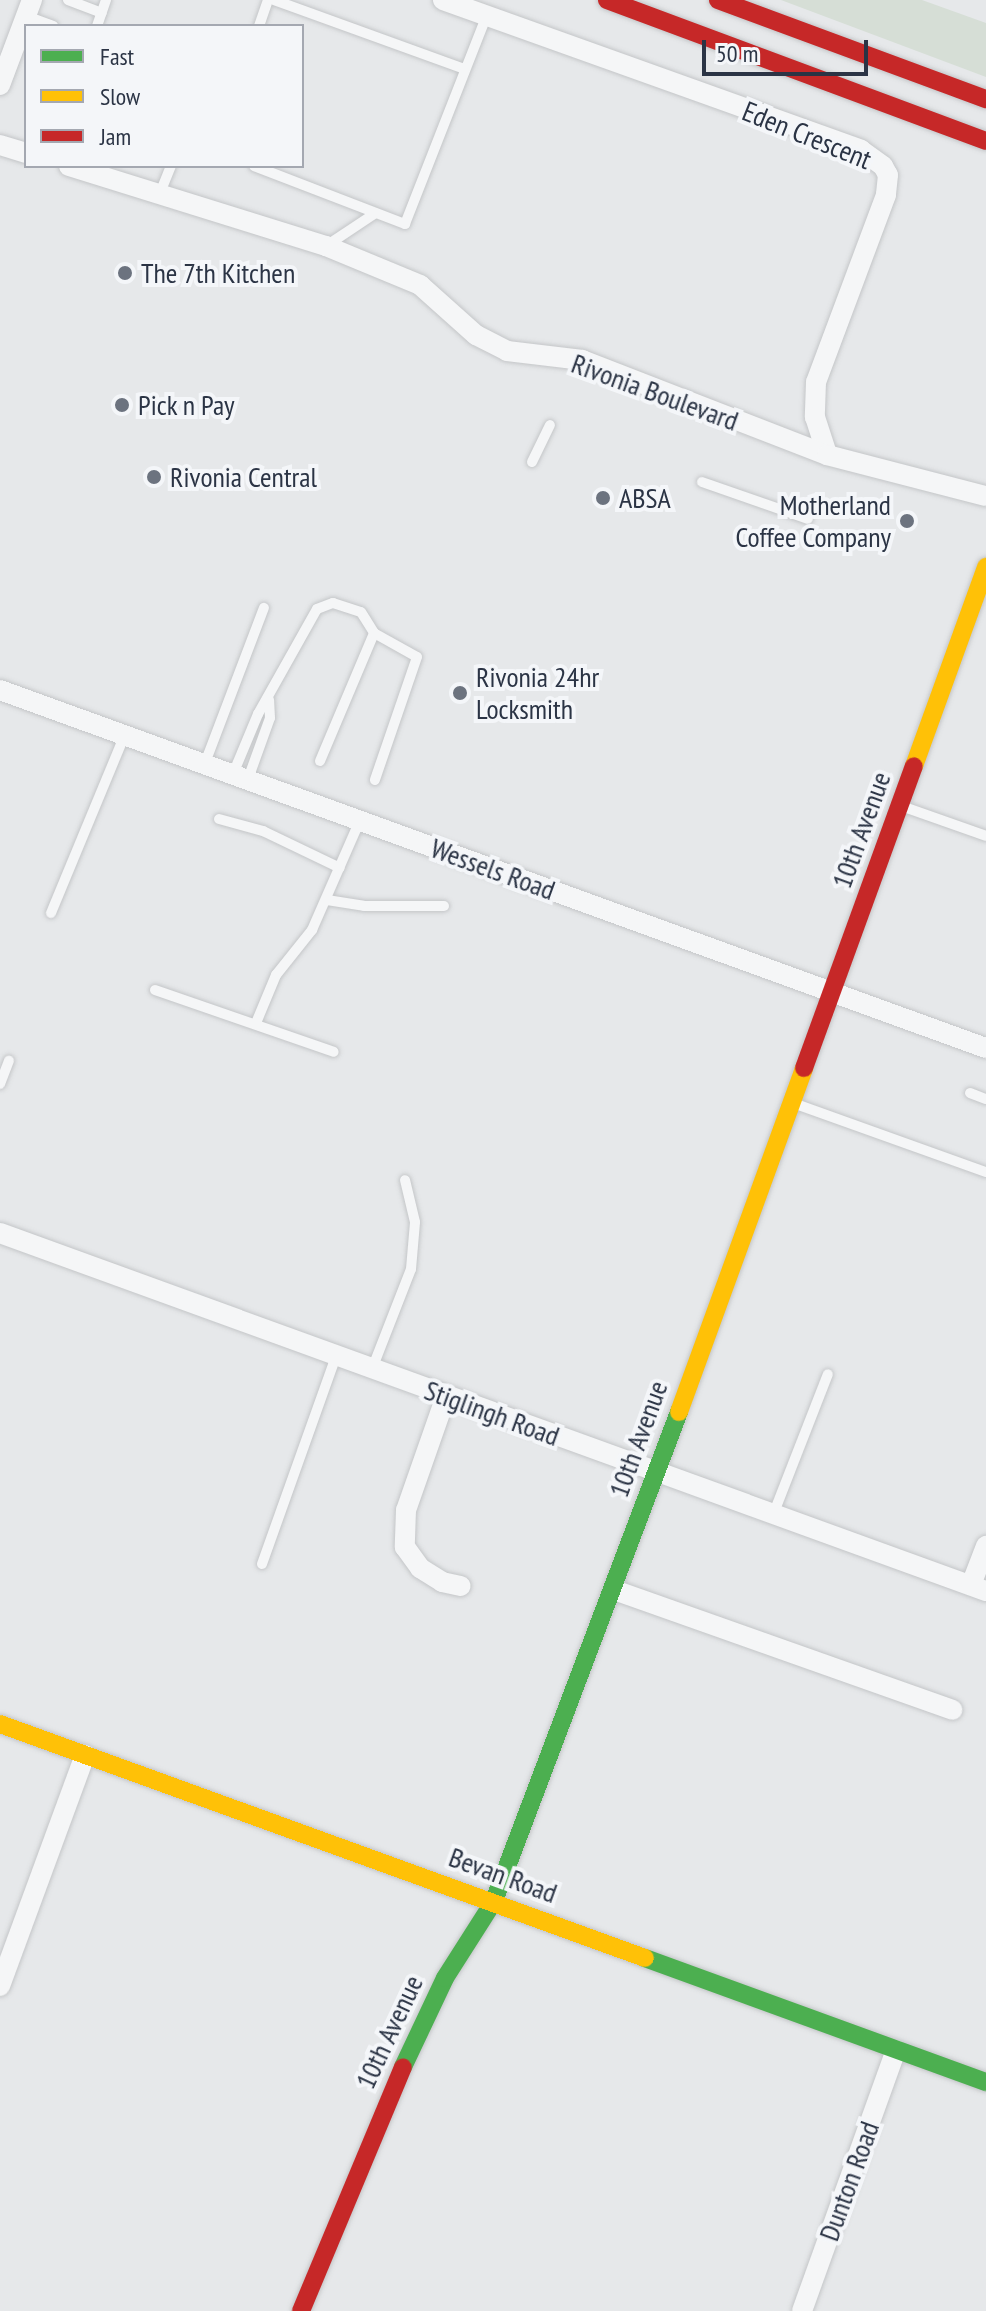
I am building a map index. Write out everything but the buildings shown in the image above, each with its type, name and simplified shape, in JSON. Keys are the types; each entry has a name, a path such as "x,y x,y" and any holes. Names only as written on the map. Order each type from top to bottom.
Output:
{"street":[{"name":"Eden Crescent","path":"443,0 861,150 883,166 888,175 886,195 816,382 815,417 827,455"},
{"path":"607,0 986,141"},
{"path":"718,0 986,99"},
{"path":"0,85 29,8"},
{"path":"0,145 24,152"},
{"name":"Rivonia Boulevard","path":"76,168 326,246 420,285 489,344 525,356 582,360 827,455 986,496"},
{"name":"10th Avenue","path":"301,2311 392,2089 445,1978 494,1901 614,1590 986,567"},
{"name":"Wessels Road","path":"0,690 986,1048"},
{"name":"Stiglingh Road","path":"0,1233 978,1588"},
{"path":"446,1396 406,1510 404,1538 409,1557 420,1568 442,1582 461,1586"},
{"path":"978,1588 986,1546"},
{"path":"614,1590 952,1710"},
{"name":"Bevan Road","path":"0,1724 986,2082"},
{"path":"0,1986 85,1755"},
{"name":"Dunton Road","path":"802,2311 896,2050"}],"lane":[{"path":"68,0 102,13"},
{"path":"98,24 106,0"},
{"path":"260,24 271,0 465,69"},
{"path":"29,8 50,24"},
{"path":"259,168 405,224 412,214 487,15"},
{"path":"160,193 170,168"},
{"path":"326,246 374,214"},
{"path":"532,462 550,425"},
{"path":"702,482 808,519"},
{"path":"240,776 270,718 269,700 324,603 361,612 374,633 413,650 417,657 375,780"},
{"path":"205,763 264,608"},
{"path":"320,761 374,633"},
{"path":"51,913 125,734"},
{"path":"899,806 986,836"},
{"path":"219,819 263,831 340,868"},
{"path":"256,1023 276,975 312,930 360,820"},
{"path":"327,900 364,906 444,906"},
{"path":"155,990 334,1052"},
{"path":"0,1084 9,1061"},
{"path":"970,1093 986,1099"},
{"path":"791,1103 986,1172"},
{"path":"372,1369 411,1269 415,1222 405,1180"},
{"path":"262,1564 336,1356"},
{"path":"773,1515 828,1374"}],"shaded area":[{"path":"781,0 922,0 986,23 986,77"}],"traffic: fast":[{"path":"403,2067 445,1978 494,1901 679,1412"},
{"path":"645,1958 986,2082"}],"traffic: slow":[{"path":"914,766 986,567"},
{"path":"679,1412 804,1068"},
{"path":"0,1724 645,1958"}],"traffic: jam":[{"path":"607,0 986,141"},
{"path":"718,0 986,99"},
{"path":"804,1068 914,766"},
{"path":"301,2311 403,2067"}],"place":[{"name":"The 7th Kitchen","path":"125,273"},
{"name":"Pick n Pay","path":"122,405"},
{"name":"Rivonia Central","path":"154,477"},
{"name":"ABSA","path":"603,498"},
{"name":"Motherland Coffee Company","path":"907,521"},
{"name":"Rivonia 24hr Locksmith","path":"460,693"}]}
